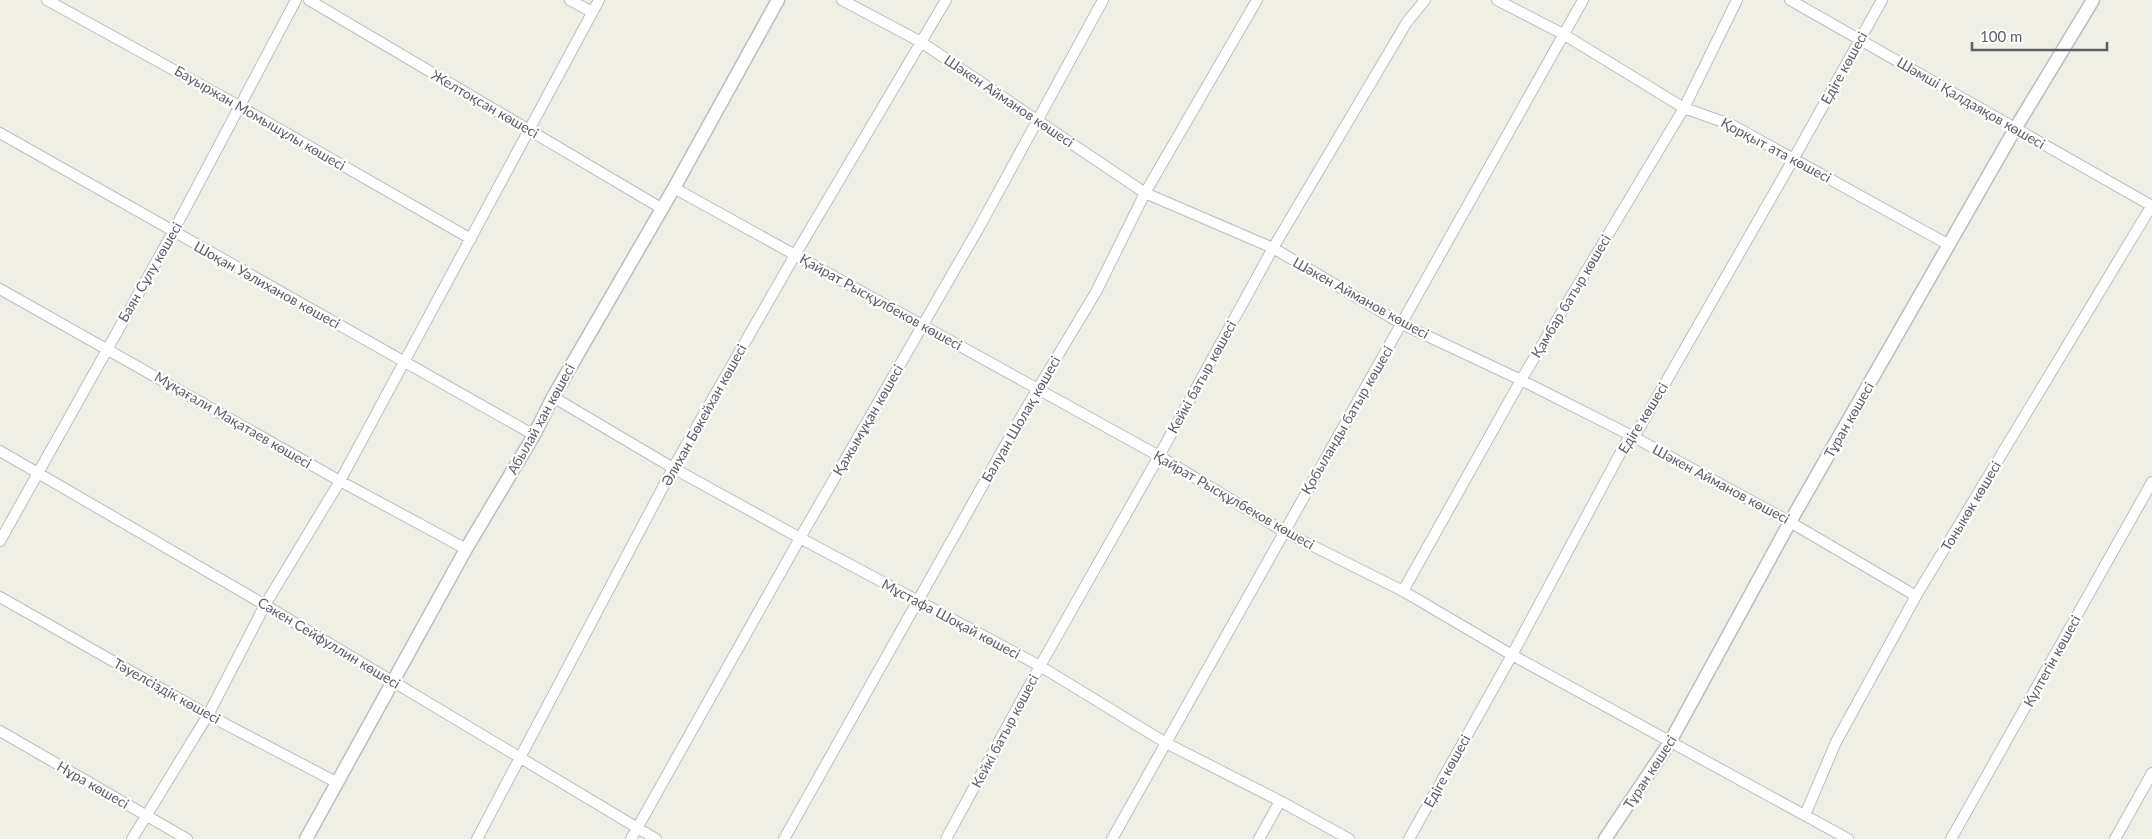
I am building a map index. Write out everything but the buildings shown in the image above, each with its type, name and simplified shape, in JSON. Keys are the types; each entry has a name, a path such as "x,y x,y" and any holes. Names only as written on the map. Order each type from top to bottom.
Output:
{"street":[{"name":"Бауыржан Момышұлы көшесі","path":"47,0 239,106 471,239"},
{"name":"Баян Сұлу көшесі","path":"0,541 106,348 173,232 296,0"},
{"name":"Желтоқсан көшесі","path":"309,0 661,208"},
{"path":"570,0 592,12"},
{"path":"132,839 208,714 265,605 340,481 599,0"},
{"name":"Абылай хан көшесі","path":"306,839 466,549 534,435 553,397 674,188 778,0"},
{"name":"Шәкен Айманов көшесі","path":"842,0 921,42 1146,193 1273,248 1402,324 1521,380 1630,435 1790,522 1916,596"},
{"name":"Әлихан Бөкейхан көшесі","path":"477,839 521,759 673,468 795,255 946,0"},
{"name":"Қажымұқан көшесі","path":"631,839 800,538 981,224 1103,0"},
{"name":"Балуан Шолақ көшесі","path":"784,839 1037,389 1096,292 1146,193 1257,0"},
{"name":"Кейкі батыр көшесі","path":"946,839 1040,666 1159,456 1273,248 1407,22 1425,0"},
{"name":"Қорқыт ата көшесі","path":"1496,0 1563,34 1684,108 1732,124 1949,245"},
{"name":"Қобыланды батыр көшесі","path":"1112,839 1583,0"},
{"name":"Қамбар батыр көшесі","path":"1403,592 1521,380 1684,108 1737,0"},
{"name":"Шәмші Қалдаяқов көшесі","path":"1790,0 2152,206"},
{"name":"Едіге көшесі","path":"1409,839 1512,656 1630,435 1636,434 1882,0"},
{"name":"Тұран көшесі","path":"1605,839 1670,742 1790,522 2015,129 2093,0"},
{"name":"Шоқан Уәлиханов көшесі","path":"0,133 534,435"},
{"name":"Қайрат Рысқұлбеков көшесі","path":"674,188 1159,456 1283,532 1403,592 1512,656 1848,839"},
{"name":"Тоныкөк көшесі","path":"1805,815 1836,742 1916,596 2152,206"},
{"name":"Мұқағали Мақатаев көшесі","path":"0,289 340,481 466,549"},
{"name":"Мұстафа Шоқай көшесі","path":"553,397 673,468 918,602 1040,666 1166,744 1280,801 1349,839"},
{"name":"Сәкен Сейфуллин көшесі","path":"0,451 394,681 656,839"},
{"name":"Күлтегін көшесі","path":"1951,839 2152,482"},
{"name":"Тәуелсіздік көшесі","path":"0,596 208,714 336,782"},
{"name":"Нұра көшесі","path":"0,731 187,839"},
{"path":"2115,839 2152,773"},
{"path":"1259,839 1280,801"}]}
